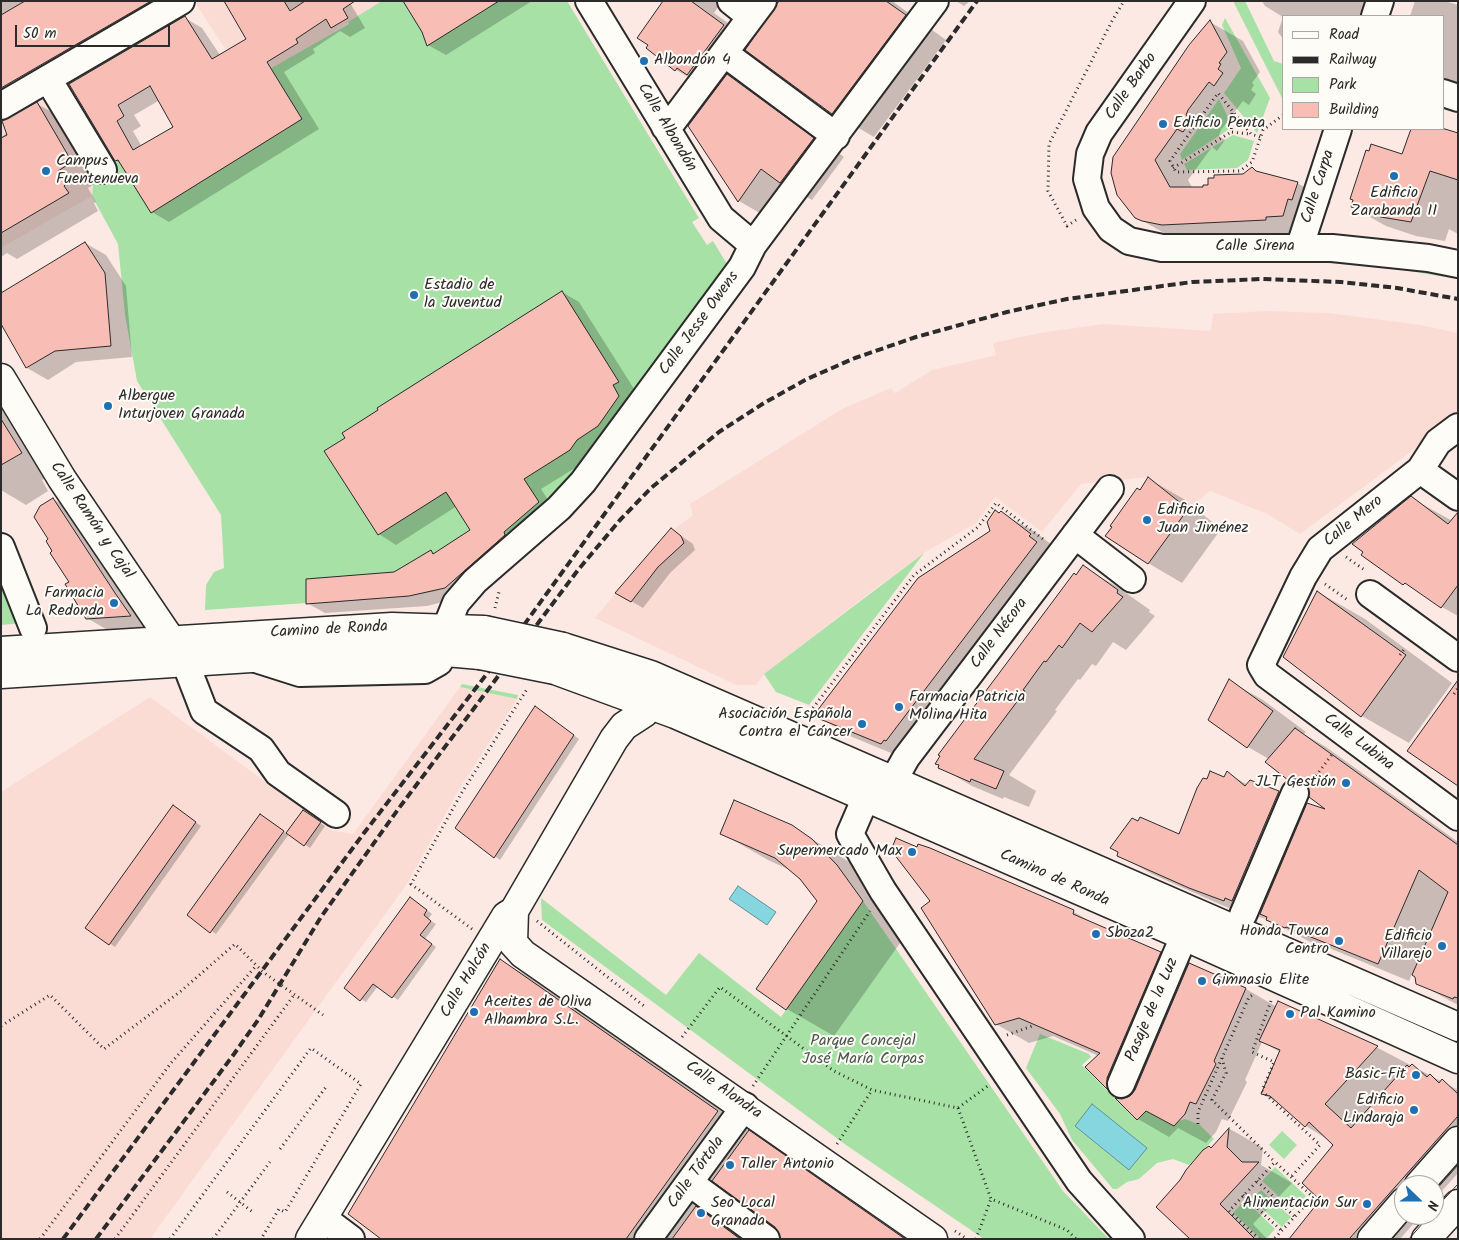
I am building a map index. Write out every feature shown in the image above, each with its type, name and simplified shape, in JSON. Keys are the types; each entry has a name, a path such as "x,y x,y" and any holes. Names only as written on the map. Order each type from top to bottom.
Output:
{"main road":[{"name":"Calle Ramón y Cajal","path":"1,378 62,479 179,651"},
{"name":"Camino de Ronda","path":"1,674 179,651 392,627 445,639 482,642 559,659 651,675 1458,1027"},
{"name":"Camino de Ronda","path":"1,651 179,651 252,658 394,650 445,639"},
{"name":"Camino de Ronda","path":"559,659 638,699 1184,936 1458,1059"},
{"path":"638,699 651,675"},
{"name":"Calle Halcón","path":"316,1228 482,940 506,916 514,911 598,765 624,726 621,712 638,699"},
{"path":"482,940 513,943 514,911"},
{"name":"Calle Alondra","path":"513,943 523,954 748,1097 933,1239"},
{"path":"1428,1175 1458,1141"},
{"path":"1426,1239 1458,1204"},
{"path":"1372,1239 1394,1214"}],"street":[{"path":"1,106 180,1"},
{"name":"Calle Albondón","path":"589,1 721,218 753,245"},
{"path":"665,127 673,121 757,9 731,1"},
{"name":"Calle Barbo","path":"1087,179 1090,154 1099,133 1192,1"},
{"path":"1375,15 1380,1"},
{"name":"Calle Jesse Owens","path":"445,639 456,603 475,581 559,508 583,482 742,267 753,245 836,136 927,4"},
{"path":"724,53 836,136"},
{"path":"48,79 103,170"},
{"path":"1444,93 1458,98"},
{"name":"Calle Carpa","path":"1300,246 1338,130"},
{"name":"Calle Sirena","path":"1087,179 1096,208 1111,229 1129,240 1162,248 1300,246 1428,258 1458,264"},
{"name":"Calle Mero","path":"1261,665 1303,577 1320,549 1420,470 1438,442 1458,427"},
{"path":"1420,470 1458,497"},
{"name":"Calle Nécora","path":"893,781 906,758 1110,489"},
{"path":"1075,536 1132,579"},
{"path":"1,547 33,628"},
{"path":"1370,594 1458,658"},
{"path":"179,651 204,711 261,749 278,773 336,814"},
{"name":"Calle Lubina","path":"1261,665 1267,675 1458,817"},
{"path":"1243,915 1305,789"},
{"path":"866,797 850,834 883,891 1078,1180 1131,1239"},
{"name":"Pasaje de la Luz","path":"1121,1084 1184,936"},
{"name":"Calle Tórtola","path":"648,1239 690,1182 748,1097"},
{"path":"690,1182 766,1239"},
{"path":"316,1228 351,1239"}],"path":[{"path":"1078,218 1067,226 1048,191 1050,144 1124,1"},
{"path":"1251,134 1218,92 1170,162 1176,172 1240,170 1252,162 1263,130 1282,116"},
{"path":"1231,132 1232,112"},
{"path":"1173,168 1231,132 1260,137"},
{"path":"807,716 914,575 978,527 996,503 1045,541"},
{"path":"1320,580 1336,592"},
{"path":"482,940 410,884 461,794 529,686"},
{"path":"1454,694 1458,688"},
{"path":"1305,789 1330,758"},
{"path":"748,1097 786,1035 883,891"},
{"path":"1,1026 50,996 104,1049 182,991 235,944 256,966 323,1015"},
{"path":"40,1239 171,1063 256,966"},
{"path":"682,1037 720,987 834,1071 872,1090 958,1108 1005,1073"},
{"path":"1198,1124 1198,1112 1249,997 1258,990"},
{"path":"115,1239 294,995"},
{"path":"1273,996 1252,1052 1274,1062 1262,1091 1320,1145 1291,1177"},
{"path":"987,1046 1003,1036 1036,1026"},
{"path":"170,1239 311,1048 361,1084 285,1212 279,1209 261,1239"},
{"path":"1222,1058 1226,1074 1212,1100 1313,1198 1277,1238"},
{"path":"280,1149 326,1087"},
{"path":"835,1148 872,1090"},
{"path":"958,1108 991,1199 976,1239"},
{"path":"213,1239 270,1162"},
{"path":"1259,1239 1229,1211 1275,1162"},
{"path":"1257,1181 1295,1217"},
{"path":"227,1192 254,1213"},
{"path":"1243,1195 1282,1231"},
{"path":"991,1199 1068,1230 1076,1239"}],"shaded area":[{"path":"194,1 382,1 308,49 239,87 219,55 226,50"},
{"name":"Campus Fuentenueva","path":"47,95 94,175 92,196 1,248 1,123"},
{"path":"1267,311 1329,313 1421,325 1458,333 1458,417 1300,534 1267,514 1210,491 1188,509 1148,477 1081,484 1042,532 995,497 976,523 924,553 876,588 764,674 756,685 736,685 595,618 647,555 673,530 693,515 690,504 842,409 891,388 895,393 932,370 996,355 993,343 1040,333 1103,324 1211,331 1213,314"},
{"path":"460,687 517,699 458,791 407,884 150,1239 1,1239 1,792 150,697 331,830 353,834"}],"green space":[{"name":"Estadio de la Juventud","path":"382,1 567,1 699,218 692,222 707,245 713,241 727,264 561,488 546,503 506,534 507,537 449,585 436,591 409,596 205,610 206,585 214,572 224,568 221,515 137,381 125,315 118,244 92,196 94,175 231,91 349,24 348,22"},
{"path":"1233,1 1245,1 1274,61 1282,64 1282,98"},
{"path":"1225,18 1270,98 1257,133 1224,93 1241,68 1222,25"},
{"path":"1219,99 1228,117 1228,130 1182,160 1180,154"},
{"path":"1233,135 1254,141 1248,160 1237,168 1187,170 1184,164"},
{"path":"1327,263 1390,267 1444,274 1458,277 1458,279 1390,268"},
{"path":"924,553 809,705 776,692 764,674"},
{"path":"1,577 23,623 1,625"},
{"path":"462,684 518,695 517,699 460,687"},
{"name":"Parque Concejal José María Corpas","path":"541,898 666,995 699,953 781,1017 863,901 1063,1191 1109,1239 984,1239 846,1145 542,920"},
{"path":"1040,1034 1089,1054 1091,1057 1082,1065 1133,1117 1142,1109 1170,1124 1185,1119 1200,1125 1214,1139 1189,1165 1173,1159 1157,1163 1139,1179 1127,1182 1117,1189 1113,1189 1072,1140 1060,1114 1026,1068"},
{"path":"1282,1131 1297,1145 1284,1159 1269,1145"},
{"path":"1275,1167 1306,1196 1293,1210 1262,1181"},
{"path":"1261,1190 1291,1217 1282,1227 1252,1199"},
{"path":"1245,1200 1275,1229 1266,1239 1261,1239 1233,1213"}],"water":[{"path":"738,886 776,912 767,925 729,899"},
{"path":"1092,1104 1147,1148 1129,1170 1075,1126"}],"building":[{"path":"25,1 151,1 1,88 1,15"},
{"path":"224,1 284,1 290,11 305,1 355,1 343,9 348,18 331,28 326,19 296,39 298,43 267,62 302,119 151,213 118,160 115,161 69,84 185,16 212,59 246,39","holes":["150,86 173,127 133,150 117,121 124,116 118,105"]},
{"path":"403,1 499,1 427,46 422,32"},
{"path":"663,1 691,1 724,25 687,75 677,68 675,71 646,48 648,45 637,38"},
{"path":"779,1 886,1 906,15 832,114 745,50"},
{"name":"Edificio Penta","path":"1210,20 1227,52 1219,63 1221,64 1218,69 1223,73 1214,86 1209,82 1188,110 1186,115 1192,119 1183,132 1177,129 1155,160 1170,187 1203,187 1203,185 1208,185 1208,178 1214,178 1214,175 1243,174 1252,167 1256,171 1298,182 1292,200 1288,199 1283,216 1266,217 1266,220 1162,225 1142,221 1135,218 1117,195 1111,173 1113,157 1189,45"},
{"path":"727,74 814,138 780,183 761,169 738,202 688,126"},
{"name":"Campus Fuentenueva","path":"37,102 72,162 58,171 69,193 1,233 1,138 7,135 2,121"},
{"name":"Edificio Zarabanda II","path":"1445,129 1458,133 1458,180 1430,171 1411,222 1381,217 1351,207 1353,200 1350,199 1366,150 1369,151 1371,144 1402,154 1411,130"},
{"path":"85,242 105,273 111,346 55,351 26,368 1,324 1,293"},
{"path":"562,291 619,382 613,385 619,396 598,426 577,440 570,450 524,479 539,502 445,588 409,596 306,604 306,579 394,572 431,550 433,554 470,530 446,492 378,535 324,451 345,438 342,433 378,410 377,408"},
{"path":"1,419 22,453 1,465"},
{"name":"Edificio Juan Jiménez","path":"1148,477 1188,509 1148,564 1105,536 1137,488 1140,490"},
{"path":"1411,496 1448,524 1458,512 1458,585 1441,608 1405,583 1403,585 1361,555 1363,552 1352,544"},
{"path":"53,498 131,616 86,619 65,584 69,582 50,553 52,551 46,541 48,539 34,517 40,506"},
{"path":"995,510 999,513 1001,511 1031,534 1029,536 1037,542 886,741 884,740 881,744 815,717 819,712 817,711 918,578 990,531 987,522"},
{"path":"671,528 681,536 684,543 658,567 631,602 615,593"},
{"path":"1083,565 1118,590 1117,593 1123,597 1092,632 1080,623 1062,648 1059,645 1046,662 1044,661 1023,690 1025,691 974,759 1004,771 996,789 971,779 970,782 938,768 939,765 935,764 940,756 938,755 1074,573 1076,575"},
{"path":"1317,591 1406,655 1361,717 1283,657"},
{"path":"1229,679 1273,711 1247,748 1208,720"},
{"path":"1458,680 1458,786 1407,751"},
{"path":"535,706 574,735 494,858 455,828"},
{"path":"1295,728 1458,845 1458,998 1454,997 1453,999 1416,984 1415,977 1412,975 1448,892 1419,870 1378,964 1266,920 1267,917 1260,914 1307,803 1325,809 1309,797 1307,784 1300,779 1288,780 1265,762"},
{"path":"1210,771 1224,777 1227,771 1245,786 1250,780 1279,791 1232,901 1225,898 1224,901 1189,888 1117,856 1118,852 1110,848 1132,818 1138,821 1140,817 1179,834 1197,788 1203,778 1207,779"},
{"path":"734,800 792,825 812,839 837,865 863,901 786,1010 756,989 817,901 800,879 775,858 720,834"},
{"path":"173,805 196,822 109,945 85,928"},
{"path":"303,810 321,822 304,846 286,833"},
{"path":"260,814 284,831 210,933 187,915"},
{"path":"896,838 917,847 918,844 930,848 1074,910 1073,914 1161,952 1107,1078 1108,1090 1085,1067 1100,1053 1019,1018 995,1025 921,908 930,901 891,850"},
{"path":"410,897 427,910 424,915 431,921 420,935 432,944 392,998 373,984 360,1001 344,988"},
{"path":"500,959 718,1111 626,1239 381,1239 348,1214"},
{"path":"1189,963 1246,988 1214,1061 1216,1064 1196,1104 1190,1102 1185,1114 1174,1126 1146,1111 1137,1120 1115,1098 1122,1099 1130,1096 1135,1090"},
{"path":"1278,1001 1378,1046 1325,1104 1351,1128 1407,1065 1409,1067 1412,1064 1427,1077 1430,1074 1439,1083 1442,1079 1458,1094 1458,1116 1406,1175 1394,1175 1394,1188 1349,1239 1289,1239 1320,1200 1302,1183 1333,1145 1309,1122 1305,1127 1270,1096 1261,1094 1280,1050 1259,1041"},
{"path":"1229,1128 1227,1147 1242,1162 1259,1162 1220,1204 1255,1239 1190,1239 1156,1207 1203,1150 1209,1146 1211,1148"},
{"path":"749,1130 905,1239 781,1239 775,1227 712,1181"},
{"path":"696,1206 740,1239 672,1239"}],"tram line":[{"path":"1444,1181 1458,1165"},
{"path":"1444,1199 1458,1184"},
{"path":"1392,1239 1404,1225"},
{"path":"1409,1239 1421,1225"}],"railway":[{"path":"63,1239 364,833 513,640 977,1"},
{"path":"96,1239 258,1020 321,917 399,808 578,570 620,520 651,488 719,432 764,403 807,379 855,358 916,337 1007,312 1067,299 1192,282 1262,279 1341,282 1397,288 1458,299"}],"place":[{"name":"Albondón 4","path":"644,61"},
{"name":"Edificio Penta","path":"1163,124"},
{"name":"Campus Fuentenueva","path":"46,171"},
{"name":"Edificio Zarabanda II","path":"1394,176"},
{"name":"Estadio de la Juventud","path":"414,295"},
{"name":"Albergue Inturjoven Granada","path":"108,406"},
{"name":"Edificio Juan Jiménez","path":"1147,520"},
{"name":"Farmacia La Redonda","path":"114,603"},
{"name":"Farmacia Patricia Molina Hita","path":"899,707"},
{"name":"Asociación Española Contra el Cáncer","path":"862,724"},
{"name":"JLT Gestión","path":"1346,783"},
{"name":"Supermercado Max","path":"912,852"},
{"name":"Sboza2","path":"1096,934"},
{"name":"Honda Towca Centro","path":"1339,941"},
{"name":"Edificio Villarejo","path":"1442,946"},
{"name":"Gimnasio Elite","path":"1202,981"},
{"name":"Aceites de Oliva Alhambra S.L.","path":"474,1012"},
{"name":"Pal Kamino","path":"1290,1014"},
{"name":"Basic-Fit","path":"1416,1075"},
{"name":"Edificio Lindaraja","path":"1414,1110"},
{"name":"Taller Antonio","path":"730,1165"},
{"name":"Alimentación Sur","path":"1367,1204"},
{"name":"Seo Local Granada","path":"701,1213"}]}
